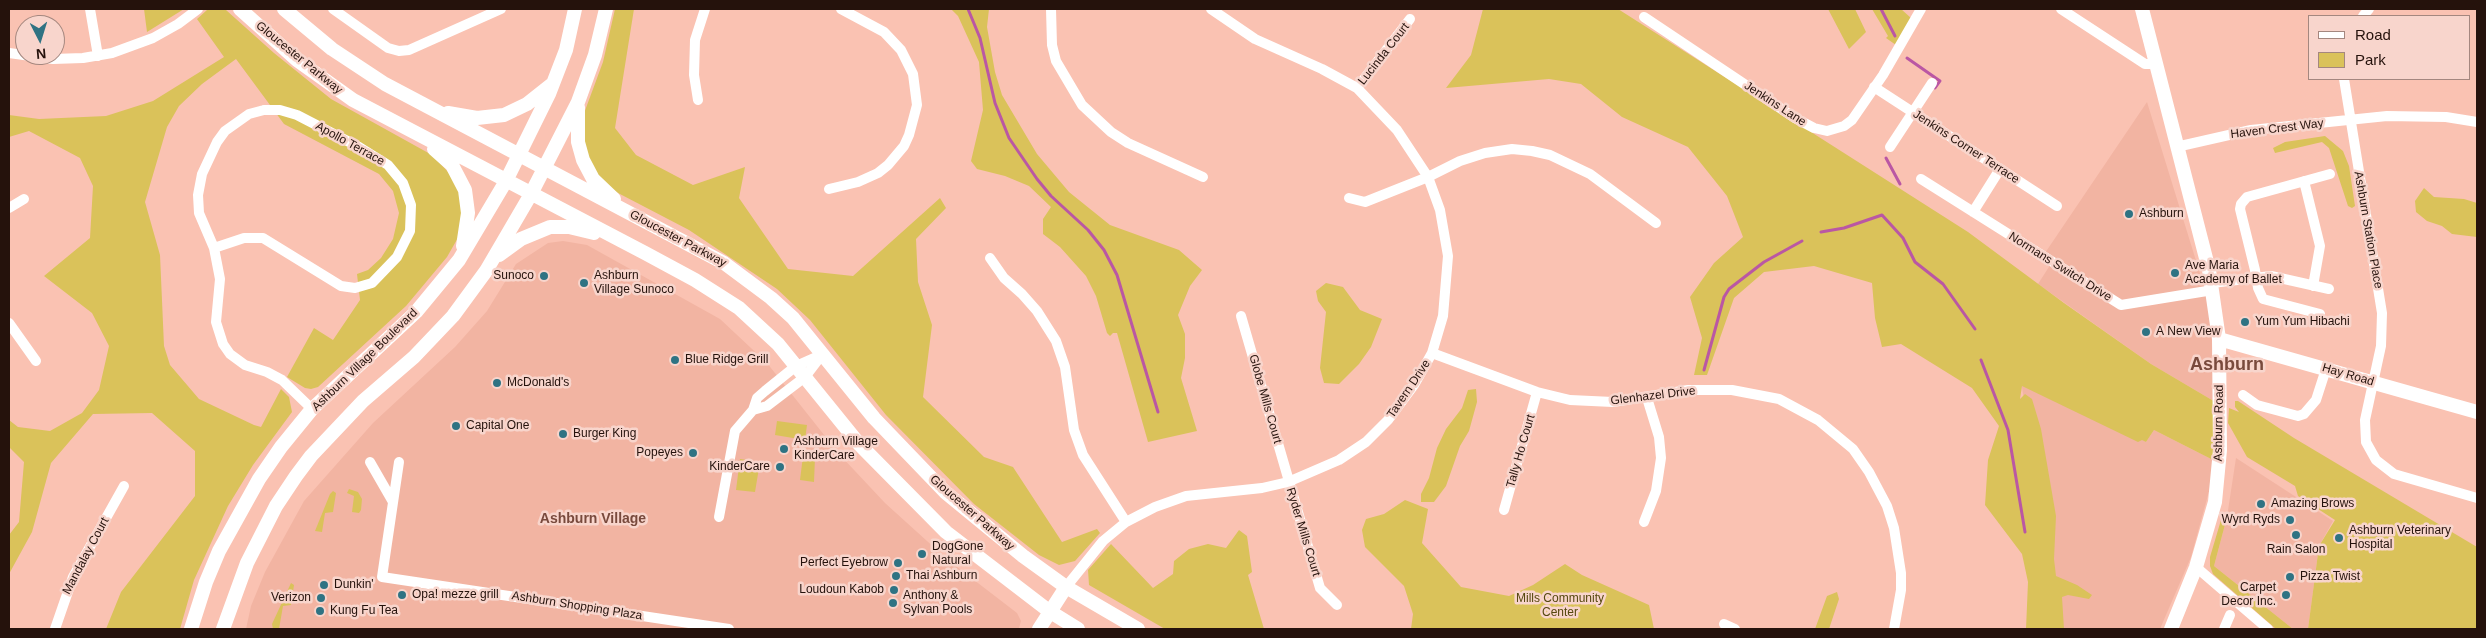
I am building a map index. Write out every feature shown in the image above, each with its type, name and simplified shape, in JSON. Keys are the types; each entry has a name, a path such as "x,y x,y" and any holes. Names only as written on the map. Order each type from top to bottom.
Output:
{"main road":[{"name":"Gloucester Parkway","path":"240,9 290,54 353,100 418,136 695,280 739,308 778,344 859,444 946,532 1049,611 1078,629"},
{"name":"Gloucester Parkway","path":"284,9 310,33 356,66 432,109 694,246 738,273 793,318 896,443 945,492 993,534 1066,587 1138,629"},
{"name":"Ashburn Village Boulevard","path":"191,629 206,582 234,523 270,463 312,409 416,312 459,260 506,181 554,83 566,50 575,9"},
{"path":"223,629 247,563 276,506 296,476 311,456 363,401 414,357 453,316 486,271 545,169 578,102 595,55 606,9"},
{"name":"Ashburn Road","path":"2142,9 2212,286 2219,339 2218,477 2210,523 2196,567 2171,629"},
{"path":"432,109 477,118 498,116 519,109 554,83"},
{"path":"578,102 578,142 585,164 593,179 606,193 629,212"},
{"path":"418,136 452,165 465,190 467,224 459,260"},
{"path":"486,271 511,244 531,233 550,227 569,227 615,238"},
{"name":"Hay Road","path":"2219,339 2477,412"},
{"path":"1038,629 1066,587"}],"street":[{"path":"90,9 98,56"},
{"path":"9,53 53,59 98,56 126,49 153,38 178,24 198,9"},
{"path":"333,9 388,48 399,51 409,50 501,9"},
{"path":"698,100 694,75 695,40 705,9"},
{"path":"828,189 858,182 878,173 888,165 904,146 917,105 913,74 901,50 892,39 877,28 841,9"},
{"path":"1051,9 1052,45 1056,61 1069,86 1082,105 1111,132 1128,143 1202,177"},
{"name":"Tavern Drive","path":"1066,587 1103,541 1126,522 1186,496 1262,488 1288,482 1339,460 1366,442 1400,406 1432,353 1443,316 1448,256 1440,210 1428,177 1397,130 1357,88 1322,69 1255,39 1211,9"},
{"name":"Jenkins Lane","path":"1644,17 1795,118 1819,130 1836,130 1852,120 1874,88 1921,9"},
{"path":"2061,9 2145,64 2155,64"},
{"name":"Lucinda Court","path":"1357,88 1410,19"},
{"name":"Ashburn Station Place","path":"2344,80 2382,313 2381,346 2364,429 2366,442 2376,460 2394,474 2477,498"},
{"path":"1890,147 1932,83"},
{"name":"Jenkins Corner Terrace","path":"1874,88 2057,206"},
{"name":"Apollo Terrace","path":"214,248 244,238 262,238 340,286 361,287 377,279 392,264 406,244 410,231 411,205 403,183 388,165 377,157 297,115 280,110 264,110 249,114 225,131 217,142 202,174 198,204 202,221 214,248 220,279 216,322 223,344 230,354 245,366 267,372 282,380 312,409"},
{"name":"Haven Crest Way","path":"2176,147 2251,130 2387,116 2416,115 2477,122"},
{"path":"1349,198 1365,202 1428,177 1460,161 1485,153 1512,149 1550,155 1590,174 1656,222"},
{"path":"1973,212 2000,169"},
{"path":"2320,314 2263,299 2260,294 2240,209 2241,204 2247,197 2330,174"},
{"name":"Normans Switch Drive","path":"1920,179 2121,304 2271,276 2329,290"},
{"path":"2304,181 2320,246 2313,286"},
{"path":"9,208 24,199"},
{"path":"990,258 1004,278 1022,294 1036,311 1056,341 1065,367 1074,430 1083,455 1126,522"},
{"name":"Globe Mills Court","path":"1242,316 1288,482"},
{"path":"9,323 36,361"},
{"name":"Glenhazel Drive","path":"1432,353 1537,392 1570,400 1596,402 1647,398 1688,390 1732,390 1779,399 1798,408 1842,438 1852,449 1869,472 1887,506 1894,528 1901,573 1901,590 1894,629"},
{"path":"719,517 735,431 753,410 757,398 801,371 823,354"},
{"path":"2243,395 2257,405 2298,416 2304,414 2316,400 2326,368"},
{"name":"Tally Ho Court","path":"1504,510 1537,392"},
{"path":"1644,522 1656,491 1661,458 1660,437 1647,398"},
{"path":"370,462 393,502"},
{"name":"Ashburn Shopping Plaza","path":"399,462 382,577 729,629"},
{"name":"Ryder Mills Court","path":"1288,482 1320,588 1337,605"},
{"name":"Mandalay Court","path":"55,629 73,577 124,486"},
{"path":"2196,567 2268,629"},
{"path":"2224,629 2230,615"},
{"path":"1724,624 1734,629"}],"shaded area":[{"path":"2147,102 2210,306 2217,403 2151,364 2038,284 2054,259 2045,253"},
{"path":"563,241 587,245 720,319 767,363 840,455 885,503 948,560 1017,613 1021,621 1019,628 246,629 251,606 265,572 304,501 373,423 455,347 487,311 516,264 548,243"},
{"path":"2018,360 2146,442 2154,430 2217,462 2191,557 2160,629 2045,629 2050,577"},
{"path":"2236,458 2333,521 2319,546 2308,629 2293,629 2214,566 2227,517"}],"green space":[{"path":"144,9 184,9 147,32"},
{"path":"615,9 634,9 615,128 636,155 693,185 745,167 739,198 788,269 853,276 940,198 946,208 916,239 918,282 932,325 923,397 984,457 1013,467 1062,542 1097,529 1100,533 1075,561 1059,565 1039,555 974,504 886,415 810,320 777,289 689,230 618,193 605,184 593,171 584,153 583,116 603,62"},
{"path":"951,9 989,9 987,27 995,72 1002,95 1037,154 1069,192 1110,225 1179,250 1202,270 1190,286 1178,315 1185,334 1185,358 1181,378 1197,431 1148,442 1117,333 1113,333 1110,336 1107,333 1096,296 1086,276 1060,247 1043,234 1043,219 1051,207 1029,186 1005,176 977,169 971,161 983,110 979,62 958,16"},
{"path":"1483,9 1618,9 1968,232 2151,364 2217,403 2217,462 2154,430 2146,442 2142,440 2138,442 2022,386 2020,399 2025,394 2032,399 2041,429 2056,516 2054,559 2056,576 2077,585 2092,595 2089,599 2068,595 2062,597 2064,629 2026,629 2028,582 2022,554 1985,505 1988,460 1999,426 1972,388 1901,344 1882,347 1875,318 1872,283 1814,266 1764,272 1734,298 1707,375 1694,375 1702,338 1690,297 1714,263 1743,237 1727,196 1688,147 1622,117 1581,84 1549,79 1446,88 1471,55"},
{"path":"1828,9 1855,9 1866,32 1849,49"},
{"path":"1872,9 1901,9 1911,18 1896,45 1886,38 1888,36"},
{"path":"207,10 226,10 274,53 331,99 432,155 451,175 457,186 462,201 463,218 459,236 447,257 406,306 318,387 305,388 287,377 314,328 333,340 360,300 357,274 368,270 381,258 393,239 399,213 393,191 379,174 284,124 236,59 202,84 179,106 167,127 145,202 160,255 164,346 170,365 199,399 254,425 261,427 281,389 289,397 292,412 253,465 228,506 194,580 180,629 106,629 121,592 195,496 195,451 152,413 93,414 51,463 32,532 9,574 9,535 19,522 24,462 9,447 9,420 18,427 50,431 82,413 99,390 109,346 92,313 44,276 90,238 93,186 80,158 29,131 9,137 9,115 39,119 106,116 153,101 224,57 197,19"},
{"path":"2325,136 2343,151 2349,166 2355,206 2352,208 2348,206 2329,148 2322,142 2275,153 2273,148 2285,142"},
{"path":"2424,188 2434,197 2464,199 2477,203 2477,237 2452,234 2442,226 2427,221 2416,212 2415,201"},
{"path":"1326,283 1343,287 1360,310 1382,319 1371,347 1359,364 1339,384 1324,383 1320,368 1326,312 1318,301 1316,291"},
{"path":"1476,389 1477,402 1469,431 1460,446 1446,486 1434,502 1421,502 1421,494 1429,478 1437,448 1446,429 1462,408 1468,390"},
{"path":"2235,401 2238,401 2294,438 2477,547 2477,629 2308,629 2319,546 2335,520 2298,496 2295,486 2247,457 2228,423 2229,408 2239,412 2235,407"},
{"path":"777,421 807,425 805,440 775,435"},
{"path":"803,456 815,457 814,482 800,480"},
{"path":"740,459 760,462 755,492 736,490"},
{"path":"349,489 358,492 362,499 359,513 352,512 354,496 347,493"},
{"path":"333,491 336,493 333,512 325,513 322,532 315,531 330,494"},
{"name":"Mills Community Center","path":"1405,500 1428,509 1422,543 1461,587 1509,596 1533,585 1565,564 1582,575 1649,605 1654,629 1411,629 1413,614 1404,586 1365,547 1362,530 1366,519 1384,514"},
{"path":"2227,517 2214,566 2293,629 2276,629 2213,574 2210,566 2210,557 2221,520"},
{"path":"1239,530 1247,536 1252,572 1248,575 1264,629 1165,629 1089,585 1088,570 1111,544 1153,588 1173,574 1174,561 1189,549 1208,544 1226,548"},
{"path":"291,583 294,585 291,605 283,606 279,629 273,629 272,624"},
{"path":"1837,592 1839,599 1829,629 1815,629 1827,596"}],"waterway":[{"path":"968,9 980,38 995,103 1009,138 1051,196 1088,230 1104,250 1117,275 1158,412"},
{"path":"1881,9 1895,36"},
{"path":"1907,58 1940,81 1935,88"},
{"path":"1886,158 1900,184"},
{"path":"1821,232 1844,228 1882,215 1903,238 1915,262 1943,284 1975,329"},
{"path":"1704,370 1724,297 1729,289 1764,262 1802,241"},
{"path":"1981,360 2008,430 2025,532"}],"place":[{"name":"Ashburn","path":"2129,214"},
{"name":"Ave Maria Academy of Ballet","path":"2175,273"},
{"name":"Sunoco","path":"544,276"},
{"name":"Ashburn Village Sunoco","path":"584,283"},
{"name":"Yum Yum Hibachi","path":"2245,322"},
{"name":"A New View","path":"2146,332"},
{"name":"Blue Ridge Grill","path":"675,360"},
{"name":"McDonald's","path":"497,383"},
{"name":"Capital One","path":"456,426"},
{"name":"Burger King","path":"563,434"},
{"name":"Ashburn Village KinderCare","path":"784,449"},
{"name":"Popeyes","path":"693,453"},
{"name":"KinderCare","path":"780,467"},
{"name":"Amazing Brows","path":"2261,504"},
{"name":"Wyrd Ryds","path":"2290,520"},
{"name":"Rain Salon","path":"2296,535"},
{"name":"Ashburn Veterinary Hospital","path":"2339,538"},
{"name":"DogGone Natural","path":"922,554"},
{"name":"Perfect Eyebrow","path":"898,563"},
{"name":"Thai Ashburn","path":"896,576"},
{"name":"Pizza Twist","path":"2290,577"},
{"name":"Dunkin'","path":"324,585"},
{"name":"Loudoun Kabob","path":"894,590"},
{"name":"Opa! mezze grill","path":"402,595"},
{"name":"Carpet Decor Inc.","path":"2286,595"},
{"name":"Verizon","path":"321,598"},
{"name":"Anthony & Sylvan Pools","path":"893,603"},
{"name":"Kung Fu Tea","path":"320,611"}],"district":[{"name":"Ashburn","path":"2227,365"},
{"name":"Ashburn Village","path":"593,519"}]}
